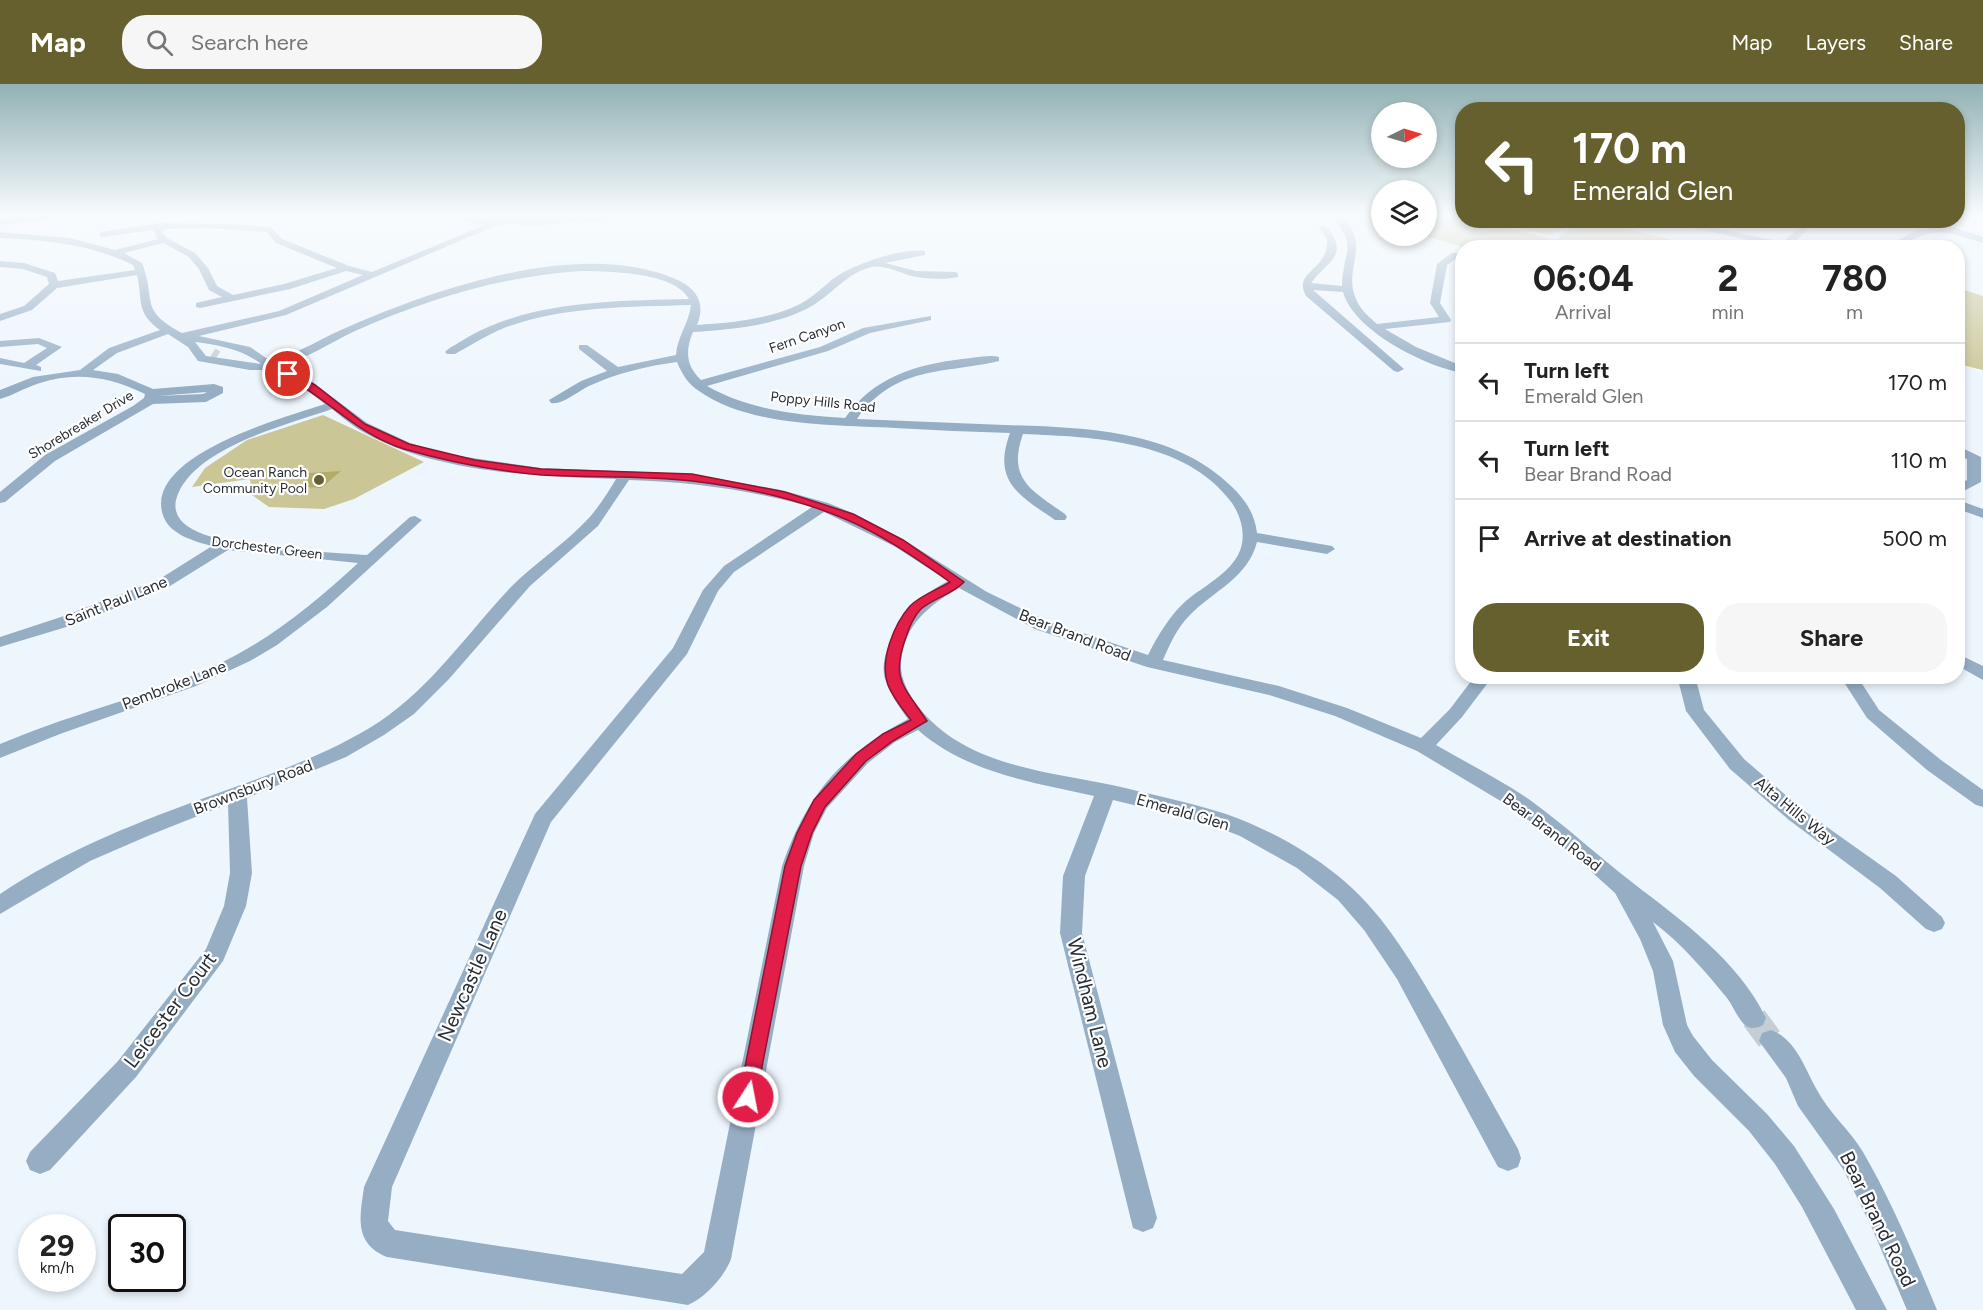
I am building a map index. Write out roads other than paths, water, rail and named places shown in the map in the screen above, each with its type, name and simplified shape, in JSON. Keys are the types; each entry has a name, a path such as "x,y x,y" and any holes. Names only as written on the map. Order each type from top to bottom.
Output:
{"street":[{"path":"48,273 52,275 54,285"},
{"path":"0,318 28,308 54,285 132,273"},
{"name":"Bear Brand Road","path":"140,273 148,313 198,349 202,359 217,357 250,367 270,367 303,381 362,426 405,446 444,458 541,472 719,481 782,494 823,506 850,517 899,543 958,582 1041,625 1153,663 1274,690 1341,712 1424,746 1521,804 1676,927 1710,962 1745,1003 1754,1018"},
{"path":"206,273 213,288 232,299"},
{"path":"200,305 286,287 330,273"},
{"path":"366,273 373,275"},
{"name":"Shorebreaker Drive","path":"84,372 91,364 119,347 282,313 377,273"},
{"path":"270,367 391,313 476,284 530,273"},
{"path":"642,273 678,284 690,291 696,302 696,314 681,358 698,385"},
{"path":"689,329 740,325 783,316 814,301 850,273"},
{"path":"913,273 955,275"},
{"path":"1316,273 1307,281 1306,286 1310,294 1398,369"},
{"path":"1349,273 1347,289 1355,307 1375,327 1405,346 1455,367"},
{"path":"1375,327 1446,320 1435,303 1440,273"},
{"path":"1306,286 1347,289"},
{"path":"451,352 484,333 537,315 609,305 696,302"},
{"name":"Fern Canyon","path":"698,385 806,355 867,330 927,318"},
{"name":"Bear Brand Road","path":"180,336 229,345 266,361 270,367"},
{"path":"0,344 39,341 56,346 27,366"},
{"path":"583,347 615,370"},
{"path":"217,357 243,350"},
{"path":"555,400 572,389 615,370 681,358"},
{"path":"849,422 876,391 890,381 933,368 995,359"},
{"path":"0,361 27,366 38,370 47,378"},
{"name":"Shorebreaker Drive","path":"0,395 47,378 84,372 126,379 150,397 131,414 50,458 0,499"},
{"name":"Poppy Hills Road","path":"698,385 732,402 762,411 801,418 1018,429 1118,438 1155,447 1178,456 1219,479 1244,510 1251,536"},
{"name":"Dorchester Green","path":"333,405 239,438 208,454 180,476 172,488 168,500 168,512 173,522 188,533 225,545 370,560"},
{"path":"1018,429 1010,459 1012,473 1024,491 1060,517"},
{"path":"1965,453 1974,457 1974,482 1965,486"},
{"name":"Brownsbury Road","path":"0,905 47,875 95,851 236,794 281,780 352,746 412,705 524,583 545,562 581,535 597,518 625,475"},
{"name":"Newcastle Lane","path":"823,506 729,569 711,590 681,651 542,819 378,1187 373,1225 387,1243 688,1290 717,1259 793,866 804,833 819,804 861,758 888,738 920,721"},
{"path":"1965,507 1983,514"},
{"name":"Pembroke Lane","path":"0,752 57,726 218,670 255,650 326,599 415,520"},
{"path":"1153,663 1176,621 1192,604 1236,569 1244,557 1251,536 1327,549"},
{"name":"Saint Paul Lane","path":"0,642 67,621 164,583 225,545"},
{"name":"Emerald Glen","path":"958,582 916,607 904,626 897,644 892,663 894,684 907,706 920,721 958,750 998,768 1106,791 1219,819 1294,855 1332,882 1365,913 1390,946 1455,1059 1508,1158"},
{"path":"1965,663 1983,674"},
{"path":"1424,746 1456,713 1479,684"},
{"name":"Alta Hills Way","path":"1688,684 1695,711 1737,764 1796,815 1888,882 1934,923"},
{"path":"1853,684 1873,714 1934,765 1983,800"},
{"name":"Windham Lane","path":"1106,791 1074,876 1071,933 1143,1218"},
{"name":"Leicester Court","path":"40,1161 127,1069 215,954 235,906 241,873 236,794"},
{"name":"Bear Brand Road","path":"1624,888 1661,961 1671,996 1675,1027 1682,1042 1768,1135 1810,1191 1872,1310"},
{"name":"Bear Brand Road","path":"1771,1041 1796,1071 1807,1098 1852,1160 1882,1218 1922,1310"}],"tunnel":[{"path":"212,354 217,357"},
{"path":"1754,1018 1771,1041"}],"place":[{"name":"Ocean Ranch Community Pool","path":"319,480"}]}
